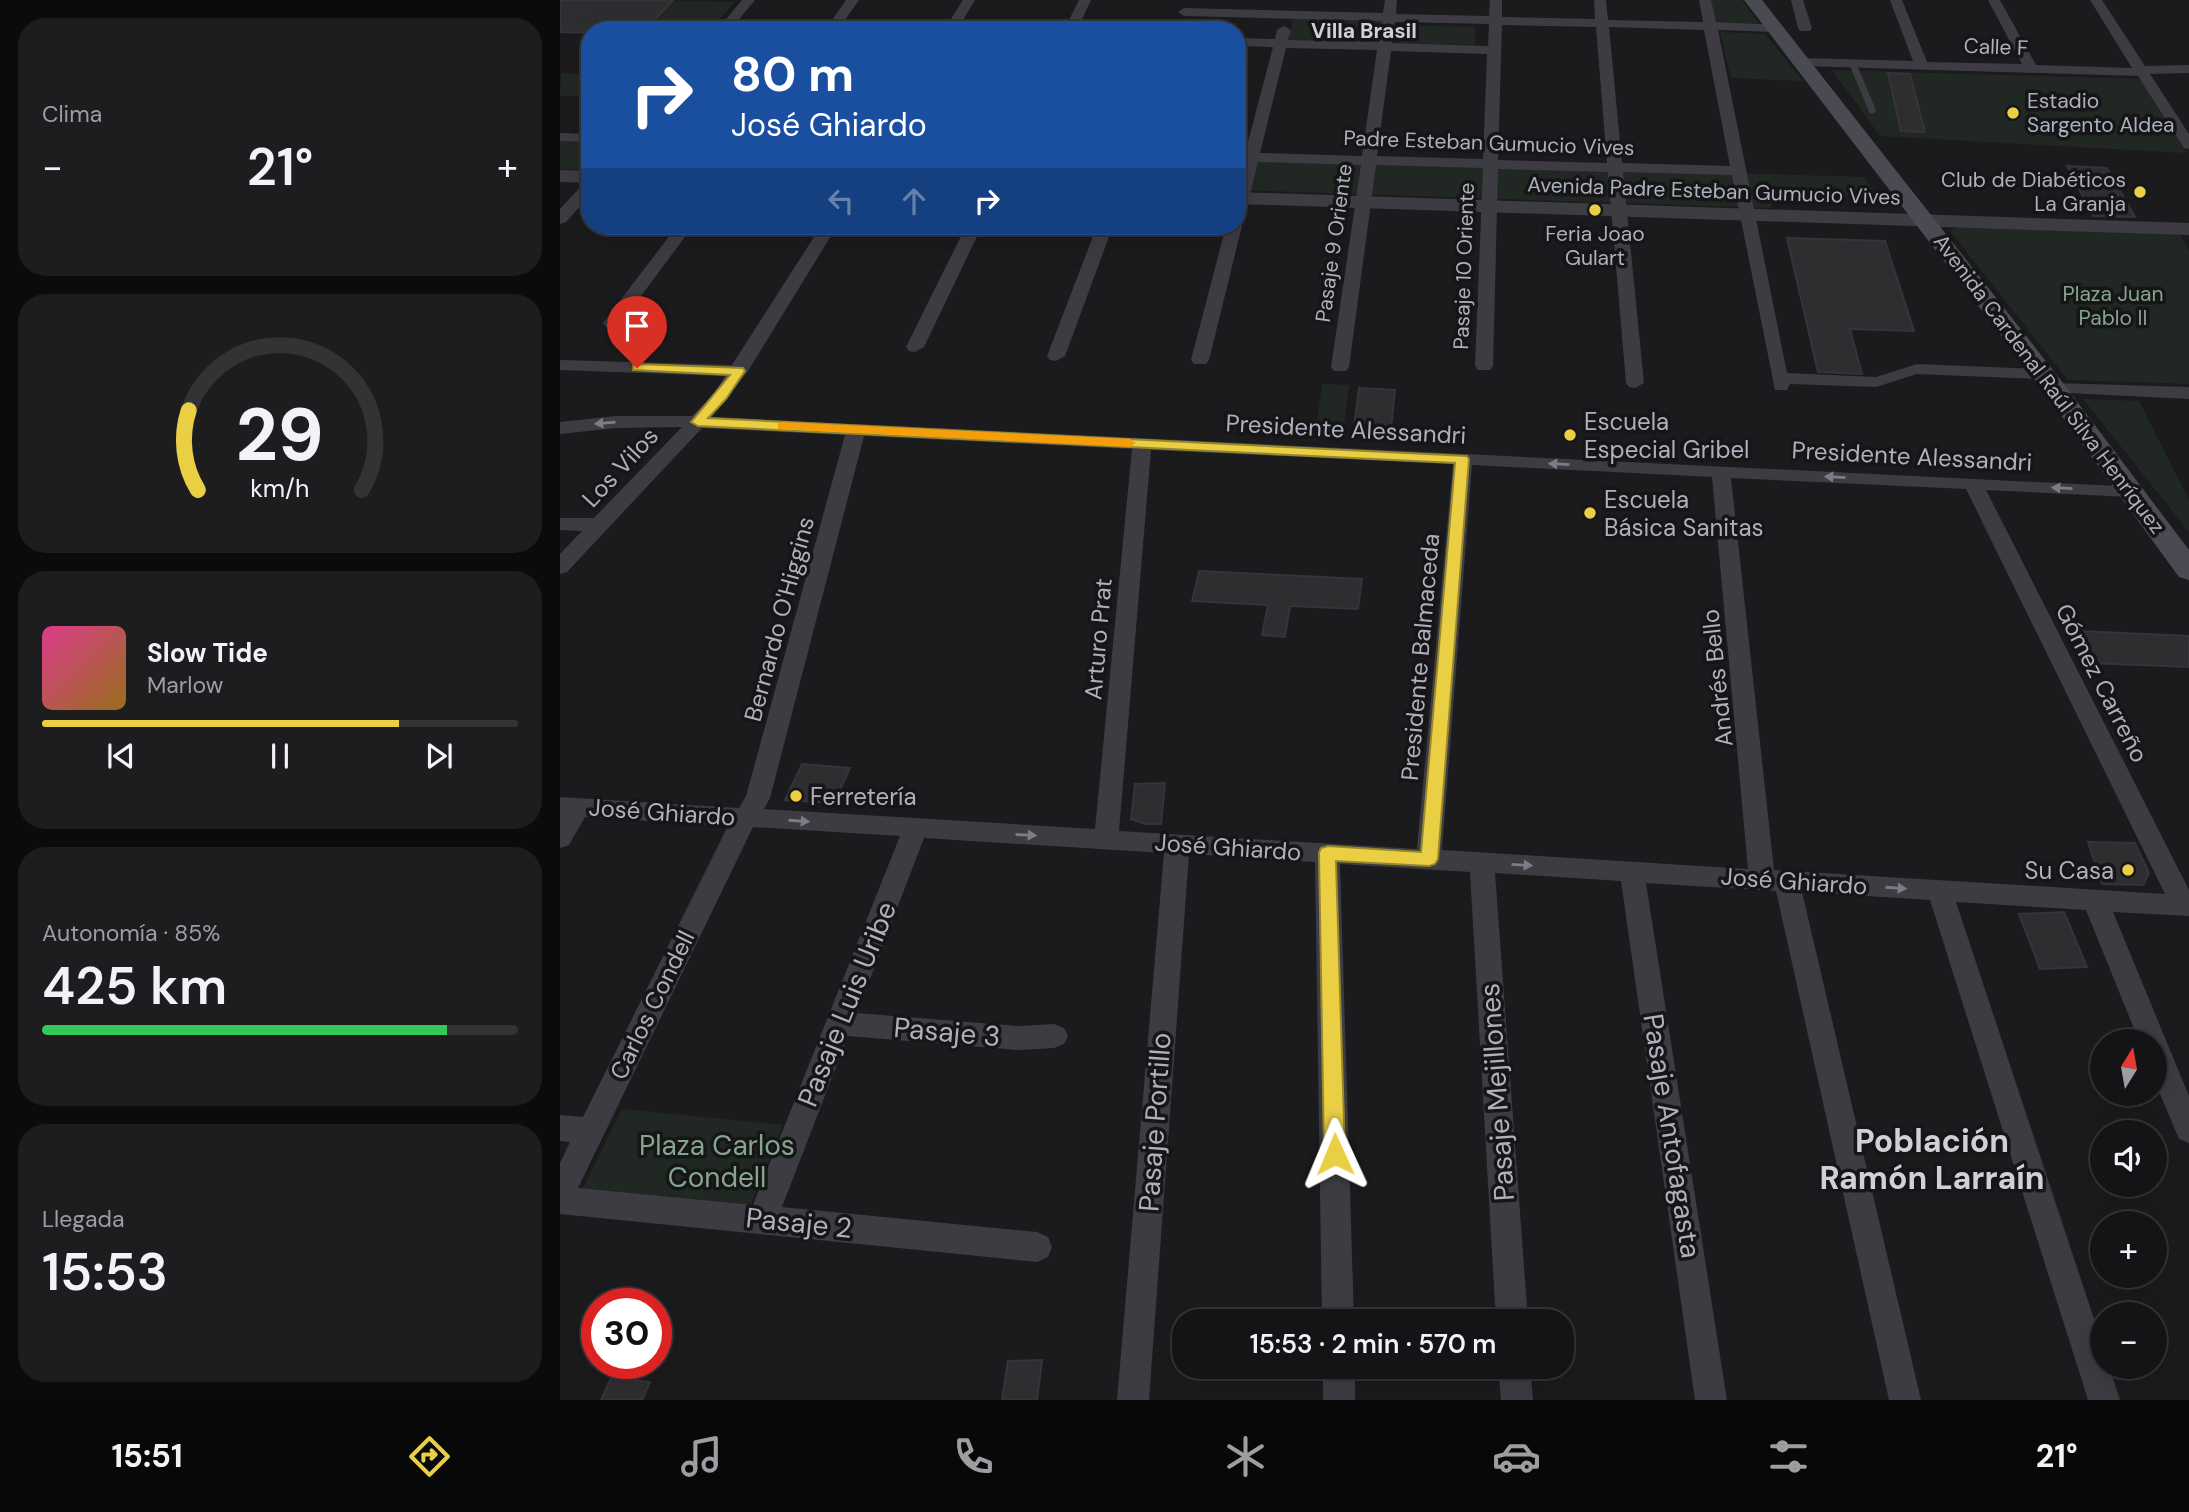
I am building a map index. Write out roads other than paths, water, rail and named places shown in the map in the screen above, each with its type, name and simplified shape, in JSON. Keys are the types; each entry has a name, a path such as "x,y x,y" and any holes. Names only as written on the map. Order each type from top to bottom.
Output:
{"main road":[{"name":"Avenida Cardenal Raúl Silva Henríquez","path":"1753,0 2049,381 2189,570"}],"street":[{"path":"731,21 749,0"},
{"path":"838,21 853,0"},
{"path":"956,21 969,0"},
{"path":"1074,21 1085,0"},
{"name":"Pasaje 9 Oriente","path":"1340,367 1391,0"},
{"name":"Pasaje 10 Oriente","path":"1484,366 1496,0"},
{"path":"1600,0 1635,383"},
{"path":"1705,0 1781,382 1876,382 1890,380 1904,371 1917,369 2189,393"},
{"path":"1797,0 1805,28"},
{"path":"1896,0 1922,66"},
{"path":"1994,0 2031,69"},
{"path":"2096,0 2189,145"},
{"path":"1246,154 1290,7"},
{"path":"1184,11 1290,7 1389,17 1775,28"},
{"path":"1246,42 1494,50"},
{"name":"Calle F","path":"1802,62 2142,72 2152,68 2189,69"},
{"path":"560,137 581,138"},
{"name":"Padre Esteban Gumucio Vives","path":"1246,157 1740,171"},
{"path":"560,176 581,177"},
{"path":"560,219 581,194"},
{"name":"Avenida Padre Esteban Gumucio Vives","path":"1246,204 1362,202 2188,232"},
{"path":"612,323 678,235"},
{"name":"Los Vilos","path":"560,567 721,397 824,235"},
{"path":"915,347 970,235"},
{"path":"1056,356 1102,235"},
{"path":"1200,360 1232,235"},
{"path":"560,365 739,371"},
{"name":"Presidente Alessandri","path":"560,428 616,422 698,422 2130,491"},
{"name":"Bernardo O'Higgins","path":"746,818 762,787 856,430"},
{"name":"Arturo Prat","path":"1106,839 1142,444"},
{"name":"Presidente Balmaceda","path":"1429,859 1462,459"},
{"name":"Andrés Bello","path":"1721,471 1774,880 1905,1400"},
{"name":"Gómez Carreño","path":"1973,484 2187,906"},
{"path":"560,524 598,525"},
{"path":"560,838 569,807"},
{"name":"José Ghiardo","path":"569,807 2187,906"},
{"name":"Carlos Condell","path":"560,1194 746,818"},
{"name":"Pasaje Luis Uribe","path":"762,1219 916,828"},
{"name":"Pasaje Portillo","path":"1133,1400 1177,844"},
{"path":"1328,853 1338,1309"},
{"name":"Pasaje Mejillones","path":"1482,863 1510,1309"},
{"name":"Pasaje Antofagasta","path":"1632,872 1711,1400"},
{"path":"1940,891 2104,1400"},
{"path":"2095,900 2147,1029"},
{"name":"Pasaje 3","path":"839,1023 1018,1038 1054,1036"},
{"path":"2167,1077 2189,1130"},
{"path":"560,1128 590,1131"},
{"name":"Pasaje 2","path":"560,1200 1037,1247"},
{"path":"1339,1379 1339,1400"},
{"path":"1515,1379 1517,1400"}],"lane":[{"path":"1853,64 1872,110"}],"place":[{"name":"Estadio Sargento Aldea","path":"2013,113"},
{"name":"Club de Diabéticos La Granja","path":"2140,192"},
{"name":"Feria Joao Gulart","path":"1595,210"},
{"name":"Escuela Especial Gribel","path":"1570,435"},
{"name":"Escuela Básica Sanitas","path":"1590,513"},
{"name":"Ferretería","path":"796,796"},
{"name":"Su Casa","path":"2128,870"}],"district":[{"name":"Villa Brasil","path":"1364,31"},
{"name":"Población Ramón Larraín","path":"1932,1160"}],"park label":[{"name":"Plaza Juan Pablo II","path":"2113,306"},
{"name":"Plaza Carlos Condell","path":"717,1161"}]}
